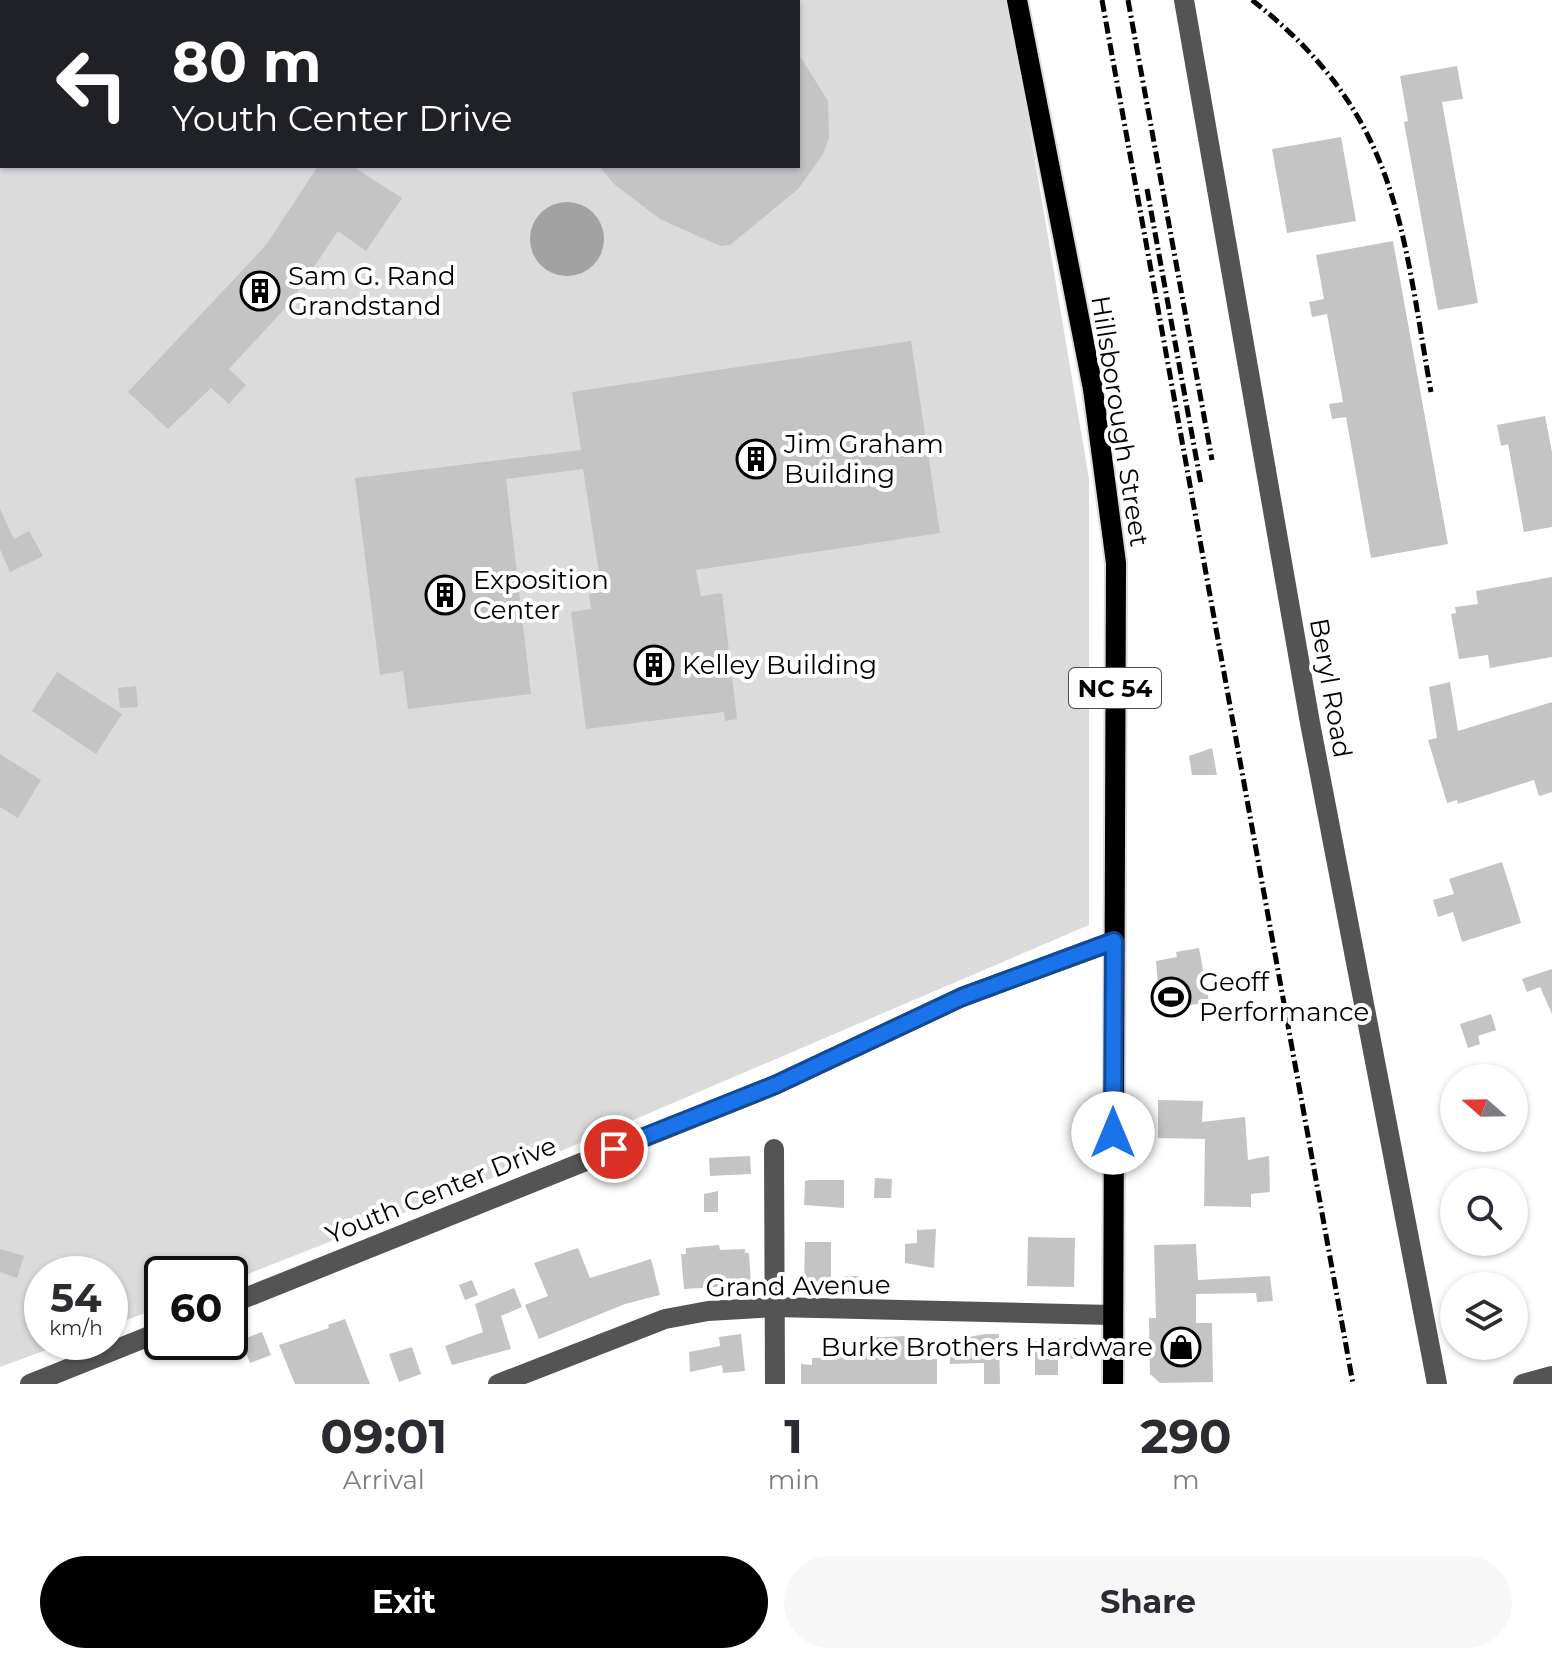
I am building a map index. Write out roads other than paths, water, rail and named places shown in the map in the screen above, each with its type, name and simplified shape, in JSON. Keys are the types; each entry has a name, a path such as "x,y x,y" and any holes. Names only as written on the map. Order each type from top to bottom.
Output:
{"main road":[{"name":"Hillsborough Street","path":"1017,0 1090,374 1109,490 1116,591 1113,1384"}],"street":[{"name":"Beryl Road","path":"1184,0 1310,723 1437,1384"},
{"name":"Youth Center Drive","path":"248,1297 775,1085 962,997 1114,941"},
{"path":"774,1149 775,1384"},
{"name":"Grand Avenue","path":"498,1384 665,1319 708,1311 775,1307 1112,1315"},
{"path":"30,1384 144,1338"},
{"path":"1523,1384 1552,1376"}],"railway":[{"path":"1102,0 1353,1384"},
{"path":"1128,0 1212,460"},
{"path":"1252,0 1300,43 1337,86 1365,130 1385,175 1400,224 1431,392"},
{"path":"1147,189 1201,484"}],"place":[{"name":"Sam G. Rand Grandstand","path":"260,291"},
{"name":"Jim Graham Building","path":"756,459"},
{"name":"Exposition Center","path":"445,595"},
{"name":"Kelley Building","path":"654,665"},
{"name":"Geoff Performance","path":"1171,997"},
{"name":"Burke Brothers Hardware","path":"1181,1347"}]}
